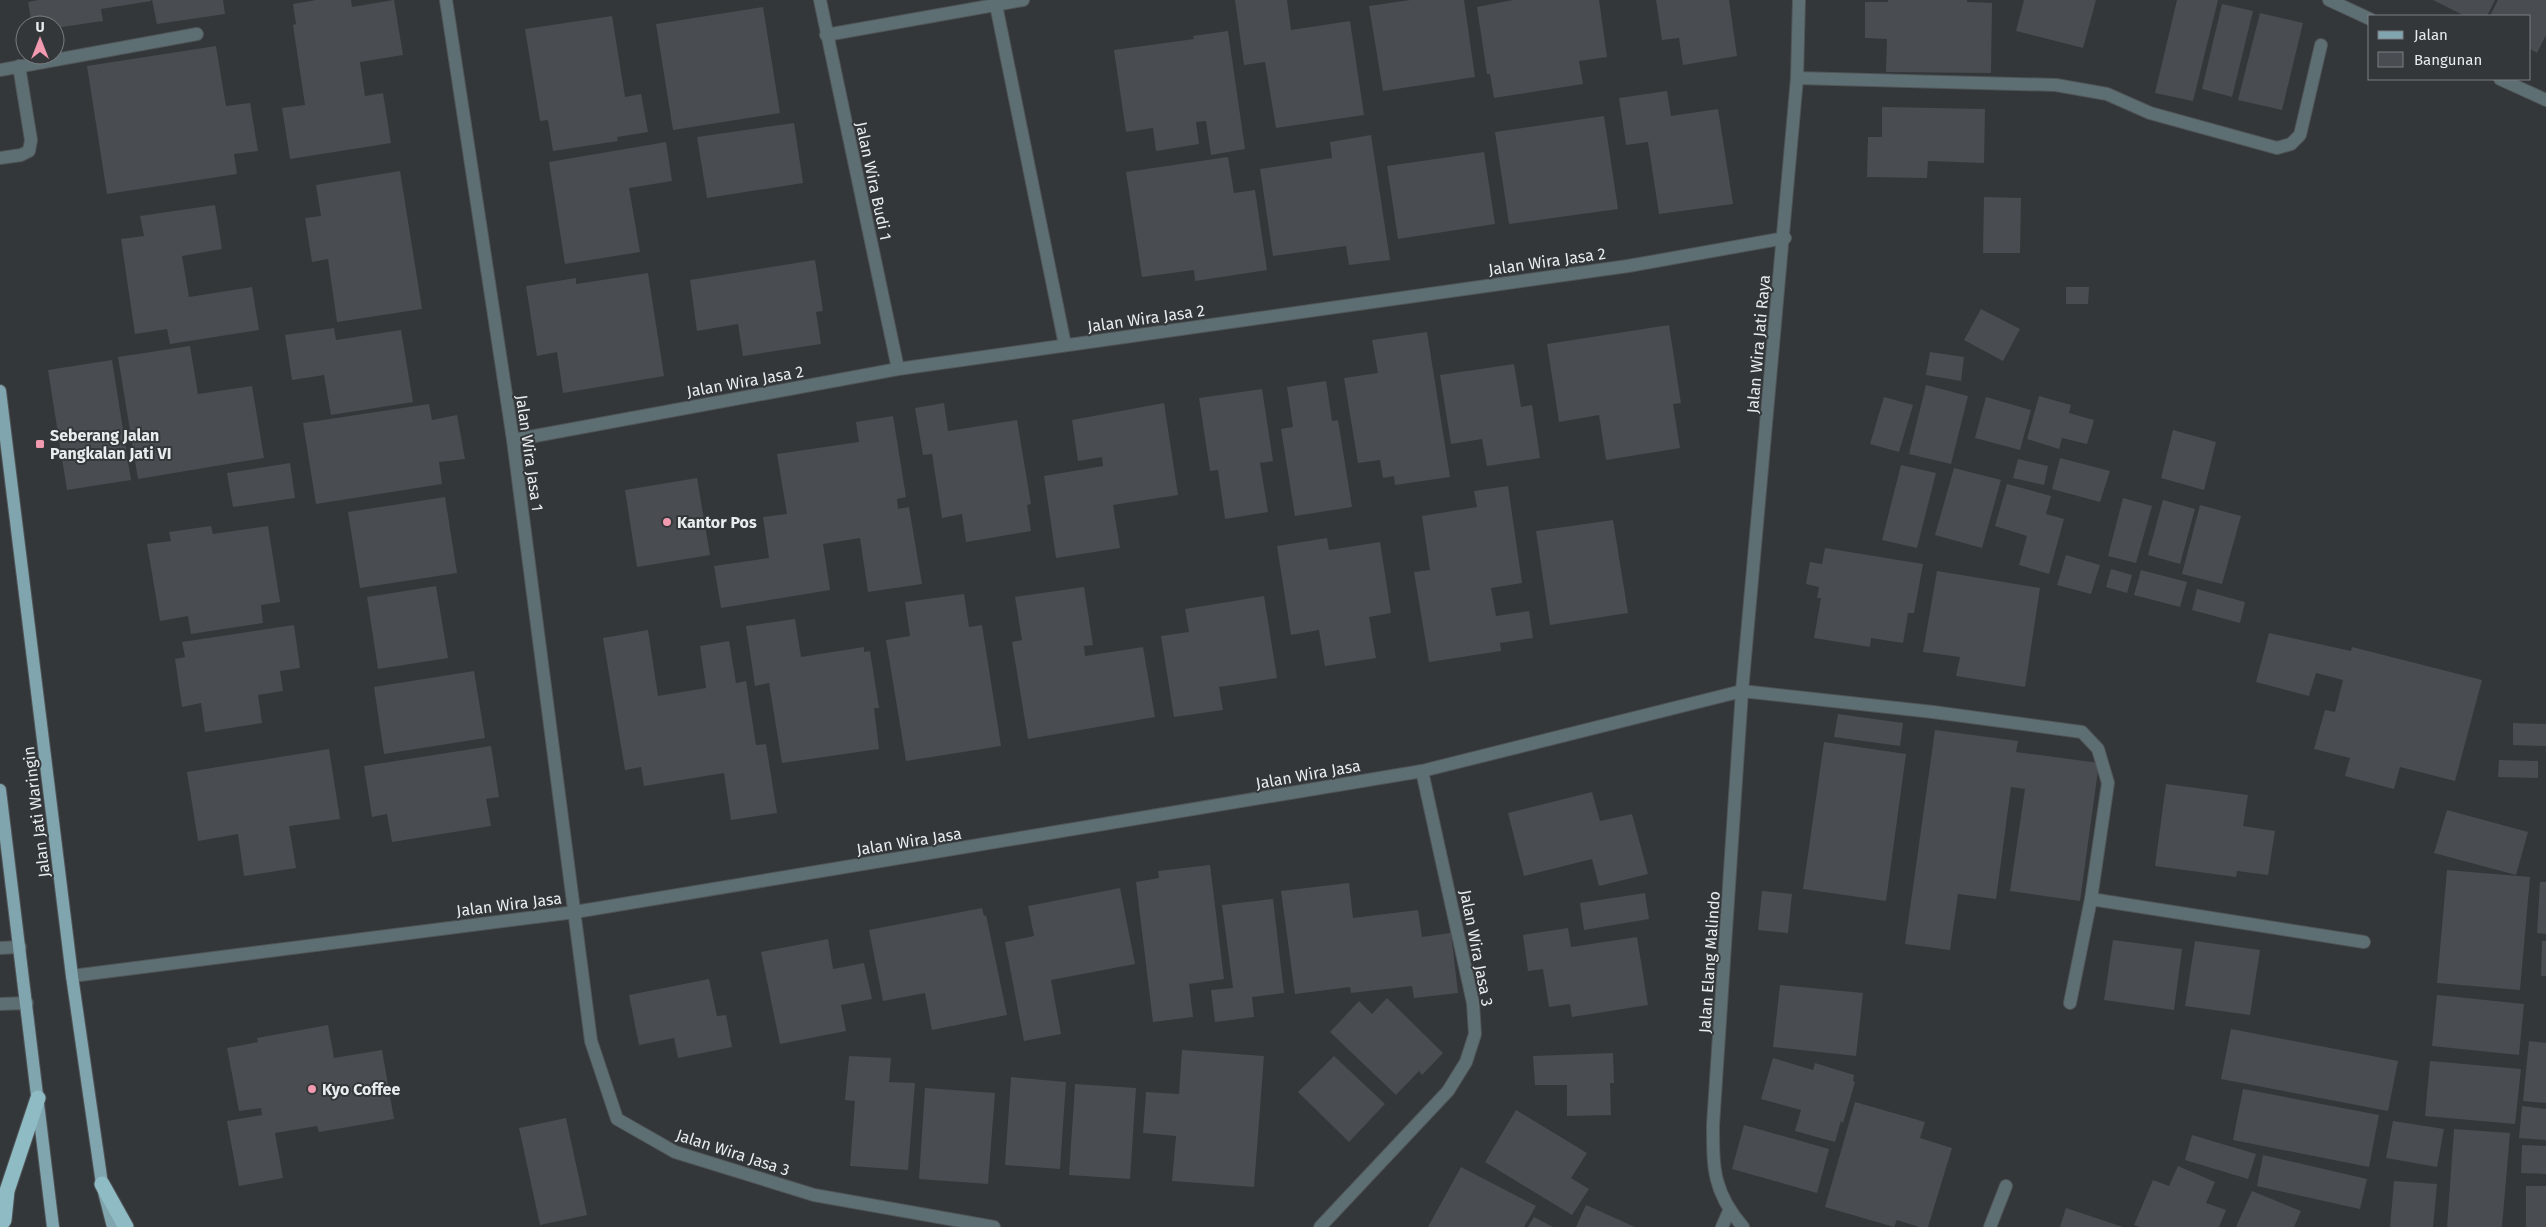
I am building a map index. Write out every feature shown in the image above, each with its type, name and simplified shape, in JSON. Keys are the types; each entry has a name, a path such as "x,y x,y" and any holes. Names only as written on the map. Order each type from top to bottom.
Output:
{"highway":[{"path":"0,1226 4,1220 4,1194 38,1098"},
{"path":"102,1184 126,1227"}],"main road":[{"name":"Jalan Jati Waringin","path":"0,391 72,976 102,1184 113,1227"},
{"name":"Jalan Jati Waringin","path":"0,790 53,1227"}],"street":[{"name":"Jalan Wira Jasa 1","path":"446,0 513,440 575,912"},
{"name":"Jalan Wira Budi 1","path":"820,0 898,369"},
{"path":"826,35 1023,0"},
{"name":"Jalan Wira Jati Raya","path":"1742,691 1785,238 1797,78 1799,0"},
{"path":"2329,0 2368,18"},
{"path":"996,5 1065,345"},
{"path":"0,70 197,34"},
{"path":"1797,78 2056,85 2107,94 2150,113 2277,148 2292,144 2300,135 2320,45"},
{"path":"0,158 21,155 29,151 31,140 19,66"},
{"path":"2502,80 2546,100"},
{"name":"Jalan Wira Jasa 2","path":"513,440 898,369 1628,266 1785,238"},
{"path":"1742,691 1933,712 2082,732 2098,749 2108,782 2091,898 2070,1002"},
{"name":"Jalan Wira Jasa","path":"72,976 575,912 1422,771 1742,691"},
{"name":"Jalan Elang Malindo","path":"1742,691 1713,1125 1715,1180 1730,1211 1743,1227"},
{"name":"Jalan Wira Jasa 3","path":"1320,1227 1448,1091 1466,1062 1475,1034 1473,1002 1422,771"},
{"path":"2091,898 2364,942"},
{"name":"Jalan Wira Jasa 3","path":"575,912 591,1041 617,1119 675,1152 814,1195 994,1227"},
{"path":"0,948 20,947"},
{"path":"0,1004 27,1002"},
{"path":"1990,1227 2006,1186"},
{"path":"1722,1227 1730,1211"}],"building":[{"path":"38,0 151,0 101,9 103,21 65,27 65,15 30,15 28,2"},
{"path":"152,0 223,0 225,14 157,24"},
{"path":"316,0 351,0 352,7 394,0 403,55 360,62 365,96 383,93 391,143 290,159 282,108 305,105 293,25 296,24 293,4"},
{"path":"1235,0 1287,0 1291,30 1350,21 1364,115 1276,128 1265,62 1244,65"},
{"path":"1410,0 1464,0 1475,77 1383,91 1369,6"},
{"path":"1513,0 1599,0 1607,57 1579,61 1583,84 1494,98 1490,74 1487,74 1477,7"},
{"path":"1656,0 1729,0 1737,56 1683,65 1679,38 1662,40"},
{"path":"1888,0 1967,0 1967,2 1992,3 1991,73 1886,72 1887,39 1865,38 1865,2 1888,2"},
{"path":"2024,0 2096,0 2083,48 2016,31"},
{"path":"2177,0 2218,0 2193,101 2155,93"},
{"path":"2433,0 2495,0 2488,15 2463,15"},
{"path":"2498,0 2546,0 2546,35 2537,53 2531,50 2531,15 2490,15"},
{"path":"2222,4 2253,11 2232,97 2202,89"},
{"path":"763,7 780,113 673,130 656,24"},
{"path":"2260,13 2303,23 2282,110 2238,100"},
{"path":"612,16 625,97 641,94 648,132 617,137 618,141 553,151 548,120 540,121 525,29"},
{"path":"1228,31 1245,149 1211,155 1206,121 1196,122 1199,144 1156,151 1153,128 1126,132 1114,50 1194,39 1193,36"},
{"path":"216,46 226,106 250,103 258,151 234,154 237,174 107,194 87,66"},
{"path":"1667,91 1671,116 1718,109 1733,204 1659,214 1648,142 1626,145 1619,98"},
{"path":"1882,107 1985,109 1984,163 1928,161 1927,178 1867,177 1868,137 1882,137"},
{"path":"1604,116 1618,209 1509,224 1495,132"},
{"path":"794,123 803,183 707,198 697,137"},
{"path":"1371,135 1390,260 1349,265 1346,246 1273,256 1260,169 1332,158 1330,142"},
{"path":"666,142 672,181 629,188 640,252 565,264 549,162"},
{"path":"1484,152 1495,224 1398,239 1387,166"},
{"path":"1228,157 1234,193 1255,190 1267,270 1195,281 1194,270 1142,277 1126,172"},
{"path":"400,171 422,309 337,322 328,259 312,262 305,218 321,216 316,185"},
{"path":"1984,197 2021,198 2020,253 1983,253"},
{"path":"215,205 222,249 182,256 189,297 252,287 259,330 170,344 167,329 135,334 121,239 144,236 140,216"},
{"path":"815,260 823,311 816,312 821,344 743,356 738,324 697,331 690,280"},
{"path":"648,273 664,376 563,393 557,352 537,356 526,286 576,278 576,284"},
{"path":"2066,287 2089,287 2088,304 2066,304"},
{"path":"1981,309 2020,329 2003,361 1964,340"},
{"path":"1669,325 1681,403 1673,404 1680,448 1606,460 1599,415 1559,422 1547,344"},
{"path":"334,328 336,340 401,330 413,402 331,415 324,375 292,380 285,335"},
{"path":"1427,332 1450,477 1395,485 1394,476 1383,478 1380,460 1358,463 1344,378 1378,373 1372,340"},
{"path":"190,346 198,394 252,386 264,458 138,479 118,357"},
{"path":"1930,352 1964,357 1961,381 1926,375"},
{"path":"112,360 131,480 67,490 48,370"},
{"path":"1514,364 1521,407 1532,405 1540,458 1487,466 1482,439 1451,444 1440,375"},
{"path":"1326,381 1332,421 1338,420 1352,507 1295,516 1281,429 1293,427 1287,387"},
{"path":"1926,385 1968,396 1951,464 1909,454"},
{"path":"1262,389 1273,461 1260,463 1268,512 1225,519 1218,470 1210,471 1199,398"},
{"path":"2039,396 2071,405 2069,413 2094,420 2087,444 2062,438 2059,449 2027,439"},
{"path":"1884,397 1913,405 1899,452 1870,444"},
{"path":"1986,397 2031,410 2020,450 1975,438"},
{"path":"944,403 948,431 1017,420 1031,504 1027,505 1031,531 966,542 962,514 942,518 932,454 923,455 915,408"},
{"path":"1164,403 1178,495 1113,505 1120,548 1056,558 1044,476 1103,466 1102,457 1078,461 1072,420"},
{"path":"429,404 432,420 457,415 465,459 439,462 442,484 316,504 303,423"},
{"path":"893,416 906,497 897,499 898,509 909,507 922,584 868,592 860,538 823,544 830,590 721,608 714,566 769,558 763,517 787,514 777,454 859,442 856,422"},
{"path":"2173,430 2216,442 2204,490 2161,478"},
{"path":"2060,458 2110,471 2100,502 2052,489"},
{"path":"2018,459 2048,466 2044,485 2013,478"},
{"path":"290,463 295,498 233,507 227,473"},
{"path":"1901,465 1936,473 1917,548 1882,540"},
{"path":"1954,468 2001,480 1982,548 1935,535"},
{"name":"Kantor Pos","path":"697,478 710,555 637,567 625,490"},
{"path":"2007,484 2051,496 2046,514 2064,519 2049,574 2019,565 2027,536 1995,526"},
{"path":"1508,486 1522,583 1491,588 1496,616 1529,611 1533,638 1500,643 1501,651 1429,662 1414,572 1430,570 1422,516 1477,507 1474,491"},
{"path":"445,497 457,573 360,588 348,512"},
{"path":"2123,498 2152,506 2136,563 2108,556"},
{"path":"2163,500 2195,509 2180,564 2148,555"},
{"path":"2200,505 2241,516 2222,584 2182,574"},
{"path":"1613,520 1628,613 1550,625 1536,531"},
{"path":"211,526 213,534 268,526 280,602 261,605 263,623 191,634 188,616 160,621 147,544 171,541 169,532"},
{"path":"1327,538 1329,550 1380,542 1391,613 1369,617 1376,658 1325,666 1319,630 1291,635 1277,546"},
{"path":"1825,548 1923,564 1914,613 1908,613 1903,643 1871,638 1870,647 1814,638 1821,598 1817,598 1819,587 1806,584 1810,562 1822,564"},
{"path":"2066,555 2100,565 2091,594 2057,585"},
{"path":"2111,569 2132,575 2127,593 2106,587"},
{"path":"2141,570 2187,582 2180,607 2134,595"},
{"path":"1937,571 2040,588 2025,687 1956,676 1960,657 1923,652"},
{"path":"436,586 448,658 378,669 367,597"},
{"path":"1084,587 1093,645 1084,646 1085,656 1143,647 1155,717 1028,739 1012,642 1022,640 1015,597"},
{"path":"2197,589 2245,602 2240,623 2192,610"},
{"path":"964,594 969,627 982,625 1001,746 906,761 886,640 910,636 905,602"},
{"path":"1264,596 1277,678 1219,687 1223,710 1174,717 1161,636 1189,632 1185,609"},
{"path":"795,619 801,657 864,647 864,652 870,651 879,708 874,708 879,749 782,763 769,683 755,686 746,626"},
{"path":"294,625 300,668 280,671 283,691 258,695 262,723 205,732 201,703 182,707 175,659 185,657 182,642"},
{"path":"648,630 658,696 706,688 700,646 729,641 736,683 746,681 756,745 766,744 777,813 731,820 724,773 644,786 641,767 625,770 603,638"},
{"path":"2269,633 2351,651 2352,647 2482,680 2455,781 2400,767 2394,789 2345,776 2350,758 2314,749 2325,710 2335,712 2343,680 2316,673 2309,696 2256,682"},
{"path":"474,671 485,738 384,754 374,687"},
{"path":"1838,714 1903,723 1900,746 1834,737"},
{"path":"2513,723 2546,724 2546,746 2513,745"},
{"path":"1935,730 2018,741 2016,752 2099,763 2080,901 2010,891 2025,789 2011,787 1996,899 1958,894 1950,950 1905,944"},
{"path":"1824,742 1906,754 1886,901 1803,889"},
{"path":"491,746 499,797 486,799 491,826 392,842 387,814 372,817 364,766"},
{"path":"329,749 340,819 289,826 296,868 244,876 238,834 198,841 187,772"},
{"path":"2499,760 2538,761 2538,778 2498,777"},
{"path":"2166,784 2248,795 2243,826 2275,831 2268,875 2237,871 2236,877 2155,866"},
{"path":"1592,792 1600,821 1632,814 1648,874 1599,886 1592,859 1524,876 1508,813"},
{"path":"2447,810 2528,832 2516,875 2434,853"},
{"path":"1210,865 1224,979 1189,984 1193,1017 1153,1022 1136,882 1159,878 1158,871"},
{"path":"2447,870 2530,877 2520,990 2437,983"},
{"path":"2540,882 2546,882 2546,934 2537,933"},
{"path":"1349,883 1353,918 1418,910 1422,937 1451,933 1458,993 1414,998 1412,986 1351,993 1350,987 1295,994 1281,891"},
{"path":"1120,888 1135,964 1051,980 1061,1034 1024,1041 1005,942 1034,936 1028,906"},
{"path":"1762,891 1792,894 1788,933 1758,930"},
{"path":"1645,893 1649,919 1584,930 1580,903"},
{"path":"1273,899 1284,993 1252,997 1254,1017 1215,1022 1211,990 1233,988 1222,905"},
{"path":"982,908 984,916 986,915 1007,1015 932,1030 925,993 883,1001 869,930"},
{"path":"1568,928 1571,947 1637,937 1648,1005 1572,1017 1570,1004 1549,1007 1543,969 1528,971 1523,935"},
{"path":"828,939 833,969 864,963 872,999 841,1005 846,1031 780,1044 761,952"},
{"path":"2113,940 2182,949 2174,1010 2104,1000"},
{"path":"2195,941 2260,950 2250,1015 2185,1006"},
{"path":"2542,941 2546,941 2546,976 2541,976"},
{"path":"709,979 717,1016 726,1015 732,1047 678,1058 674,1038 639,1045 629,995"},
{"path":"1780,985 1863,993 1856,1056 1773,1047"},
{"path":"2437,995 2524,1004 2519,1055 2432,1046"},
{"path":"1387,998 1443,1053 1422,1075 1419,1071 1396,1095 1330,1032 1359,1001 1372,1014"},
{"name":"Kyo Coffee","path":"328,1025 334,1058 382,1050 394,1119 319,1132 317,1126 275,1133 283,1178 239,1186 227,1121 262,1115 261,1108 239,1111 227,1048 258,1042 257,1038"},
{"path":"2231,1029 2398,1061 2388,1111 2221,1079"},
{"path":"2529,1041 2546,1043 2546,1103 2523,1101"},
{"path":"1182,1050 1264,1056 1254,1187 1172,1181 1176,1136 1143,1133 1146,1092 1179,1094"},
{"path":"1613,1053 1614,1083 1610,1083 1611,1115 1567,1116 1567,1085 1535,1085 1533,1056"},
{"path":"849,1056 891,1058 889,1082 915,1083 908,1170 850,1166 855,1101 845,1100"},
{"path":"1334,1056 1385,1104 1349,1142 1298,1092"},
{"path":"1773,1058 1813,1070 1815,1063 1854,1075 1853,1081 1855,1082 1843,1123 1841,1121 1835,1142 1795,1131 1801,1110 1761,1099"},
{"path":"2430,1061 2521,1069 2515,1124 2425,1116"},
{"path":"1011,1077 1066,1082 1060,1169 1005,1165"},
{"path":"1075,1084 1136,1088 1130,1179 1069,1175"},
{"path":"925,1088 995,1093 988,1184 919,1179"},
{"path":"2243,1089 2379,1115 2369,1167 2233,1140"},
{"path":"1855,1102 1925,1122 1920,1138 1952,1148 1928,1227 1919,1227 1897,1220 1894,1227 1825,1207"},
{"path":"2522,1106 2546,1109 2546,1140 2519,1138"},
{"path":"1516,1110 1587,1153 1571,1178 1589,1189 1572,1215 1485,1162"},
{"path":"566,1118 587,1215 540,1225 519,1128"},
{"path":"2393,1121 2444,1129 2437,1167 2386,1158"},
{"path":"1744,1125 1829,1149 1817,1193 1732,1169"},
{"path":"2454,1129 2510,1133 2502,1227 2447,1227"},
{"path":"2192,1135 2256,1154 2248,1179 2185,1160"},
{"path":"2522,1145 2546,1146 2546,1174 2521,1173"},
{"path":"2263,1155 2367,1179 2360,1209 2257,1186"},
{"path":"2178,1166 2215,1182 2206,1203 2226,1210 2219,1227 2140,1227 2134,1225 2153,1180 2169,1186"},
{"path":"1461,1167 1536,1206 1524,1227 1428,1227"},
{"path":"2394,1181 2437,1184 2433,1227 2390,1227"},
{"path":"2526,1186 2546,1186 2546,1227 2526,1227"},
{"path":"2252,1191 2301,1211 2294,1227 2236,1227"},
{"path":"1586,1205 1635,1227 1576,1227"},
{"path":"2066,1208 2123,1227 2060,1227"},
{"path":"1534,1217 1553,1227 1528,1227"}],"place":[{"name":"Seberang Jalan Pangkalan Jati VI","path":"40,444"},
{"name":"Kantor Pos","path":"667,522"},
{"name":"Kyo Coffee","path":"312,1089"}]}
